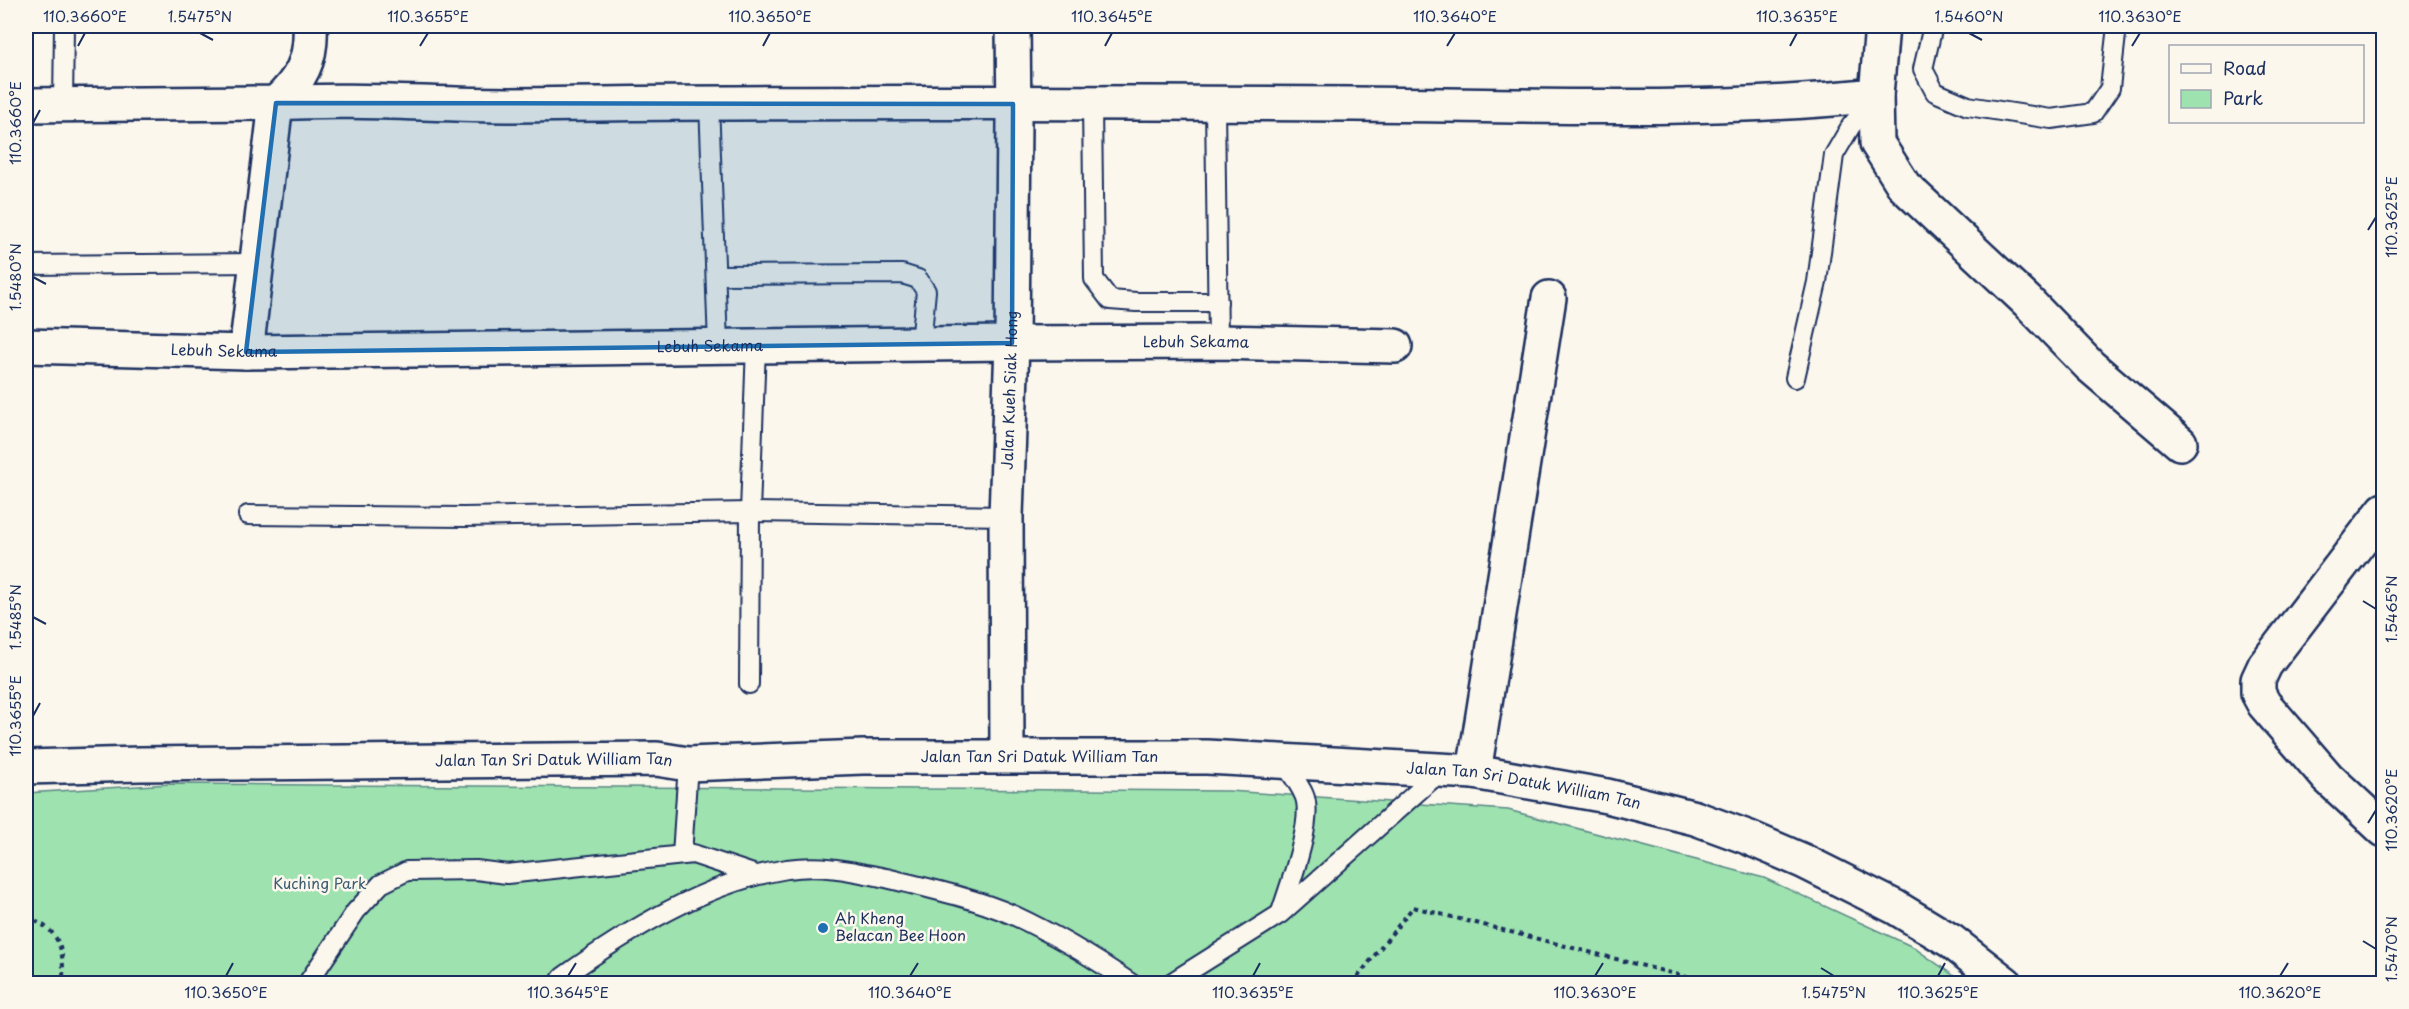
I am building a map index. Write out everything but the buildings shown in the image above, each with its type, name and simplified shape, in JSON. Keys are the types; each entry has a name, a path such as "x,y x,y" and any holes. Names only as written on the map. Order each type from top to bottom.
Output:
{"street":[{"path":"246,352 276,103 294,86 307,63 310,26"},
{"name":"Jalan Kueh Siak Hong","path":"1007,756 1006,516 1012,343 1013,26"},
{"path":"1882,26 1876,95 1877,143 1904,186 2027,301 2090,366 2180,443"},
{"path":"26,105 276,103 313,100 501,105 710,102 1604,106 1807,102 1876,95"},
{"path":"1474,772 1549,298"},
{"name":"Lebuh Sekama","path":"26,346 246,352 1012,343 1218,342 1395,346"},
{"path":"2384,510 2265,665 2258,680 2258,693 2264,704 2328,778 2384,830"},
{"name":"Jalan Tan Sri Datuk William Tan","path":"26,767 645,759 688,764 863,757 1007,756 1207,757 1474,772 1607,796 1695,818 1748,837 1803,861 1895,907 1951,941 2006,984"}],"lane":[{"path":"63,105 64,26"},
{"path":"1933,26 1923,69 1935,92 1968,106 2051,119 2093,113 2110,88 2117,26"},
{"path":"1795,378 1817,282 1834,156 1851,126 1876,95"},
{"path":"710,102 718,345"},
{"path":"1092,103 1094,279 1110,300 1136,303 1218,302"},
{"path":"1215,104 1218,342"},
{"path":"26,265 258,263"},
{"path":"716,275 902,274 918,279 926,291 921,344"},
{"path":"749,684 750,512 756,345"},
{"path":"248,515 464,517 750,512 1006,516"},
{"path":"1280,914 1299,858 1305,829 1306,797 1282,760"},
{"path":"682,855 688,764"},
{"path":"1169,984 1280,914 1442,770"},
{"path":"307,984 356,911 381,884 407,871 476,870 507,874 693,854 756,875"},
{"path":"558,984 563,977 605,946 673,908 756,875 790,869 834,867 963,898 1013,915 1100,962 1132,984"}],"path":[{"path":"1352,984 1413,907 1714,984"},
{"path":"26,918 40,922 53,931 60,945 63,984"}],"highlighted area":[{"path":"276,103 1013,104 1012,343 246,352"}],"green space":[{"name":"Kuching Park","path":"170,784 1229,791 1508,810 1764,878 1913,947 1964,983 26,984 26,793"}],"place":[{"name":"Ah Kheng Belacan Bee Hoon","path":"823,928"}]}
